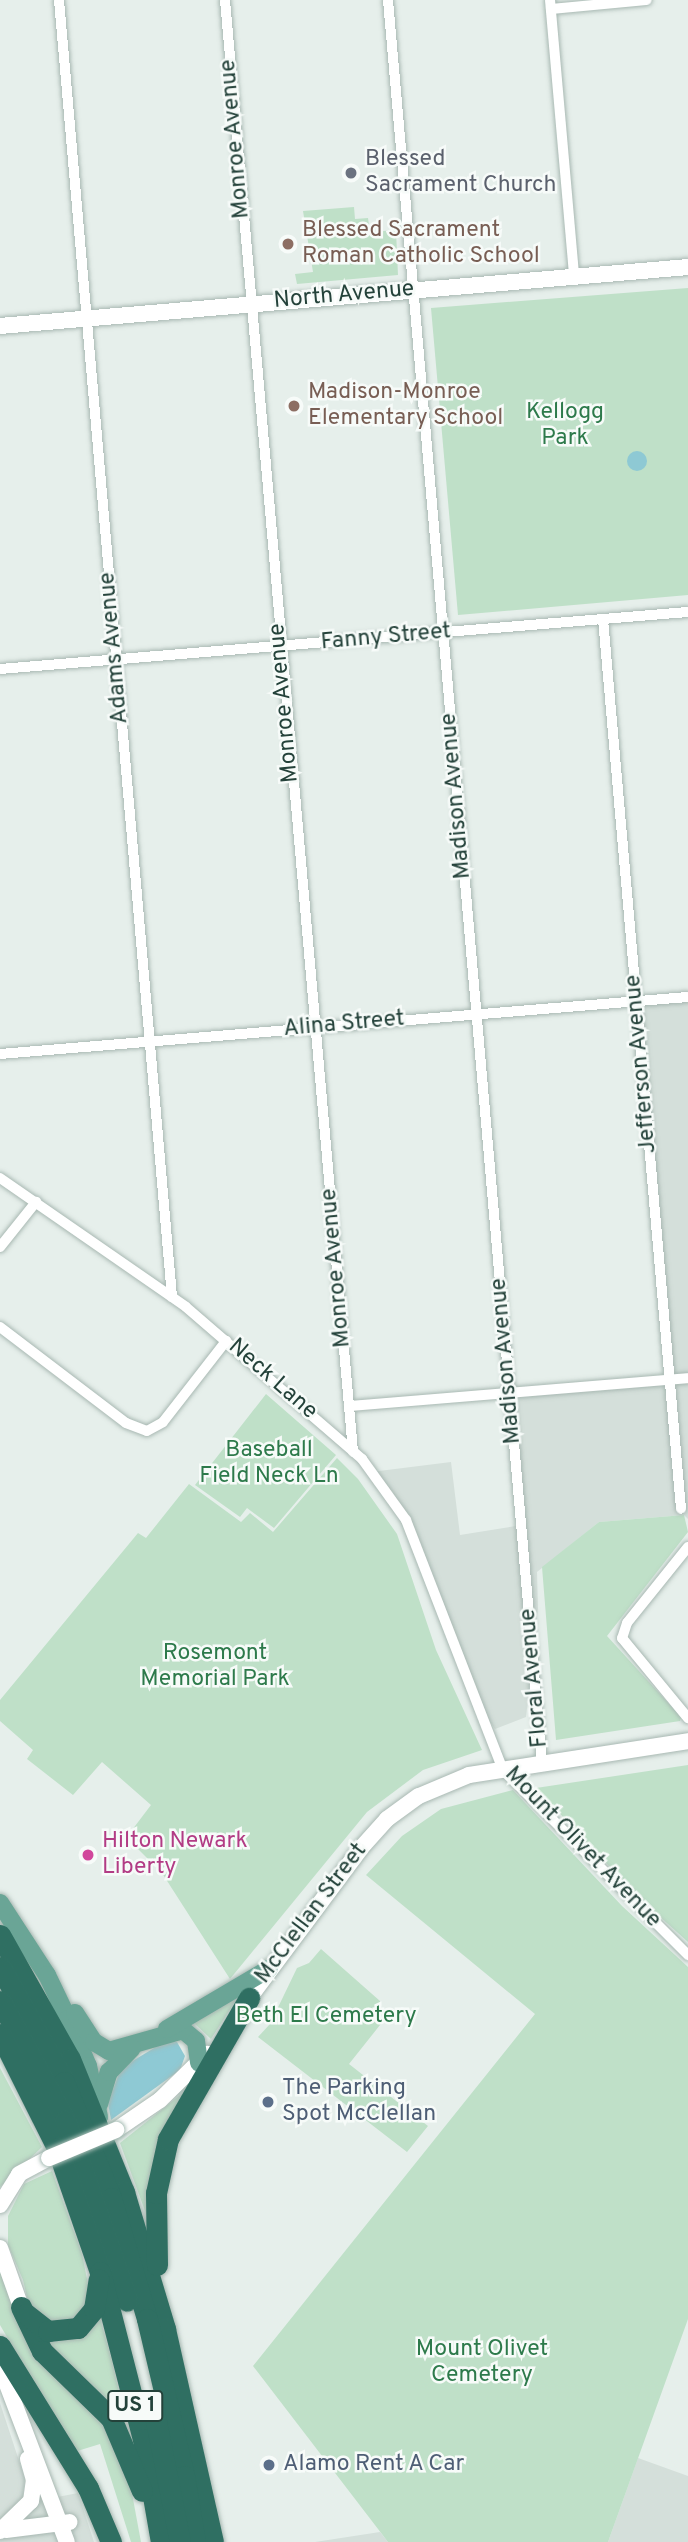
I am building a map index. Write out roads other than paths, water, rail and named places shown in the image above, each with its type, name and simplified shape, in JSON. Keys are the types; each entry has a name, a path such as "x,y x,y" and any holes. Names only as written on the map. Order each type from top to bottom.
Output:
{"highway":[{"name":"US 1","path":"0,1935 104,2121 165,2329 213,2542"},
{"path":"0,1967 60,2074 111,2198 144,2310 184,2476 195,2542"},
{"path":"165,2329 155,2234 160,2167 175,2124 223,2049 249,1998"},
{"path":"0,2001 50,2088 103,2221 150,2393 180,2542"},
{"name":"US 1","path":"0,2034 57,2148 100,2272 143,2439 161,2542"},
{"path":"21,2307 44,2329 73,2330 94,2309 100,2272"},
{"path":"21,2307 43,2351 93,2396 116,2425 161,2542"},
{"path":"0,2346 88,2488 111,2541"}],"main road":[{"name":"North Avenue","path":"0,326 688,267"},
{"name":"McClellan Street","path":"0,2205 19,2174 104,2121 150,2108 199,2063 387,1819 442,1784 503,1770 688,1741"},
{"path":"0,1903 94,2042 109,2051 132,2048 158,2035 270,1969"},
{"path":"47,1975 85,2057 104,2121"},
{"path":"158,2035 175,2029 187,2032 200,2048 199,2063"},
{"path":"104,2121 109,2072 132,2048"},
{"path":"0,2248 21,2307"},
{"path":"0,2366 62,2521 67,2542"},
{"path":"0,2531 25,2511 34,2490 16,2409"},
{"path":"0,2531 62,2521 71,2523 76,2542"}],"street":[{"name":"Adams Avenue","path":"59,0 172,1297"},
{"name":"Monroe Avenue","path":"225,0 279,647 353,1451"},
{"name":"Madison Avenue","path":"388,0 475,1014 528,1592"},
{"path":"575,276 551,5 647,0"},
{"name":"Fanny Street","path":"0,669 688,612"},
{"name":"Jefferson Avenue","path":"603,620 672,1380 681,1509"},
{"name":"Alina Street","path":"0,1054 688,997"},
{"name":"Neck Lane","path":"0,1178 172,1297 226,1340 353,1451 406,1520 457,1655"},
{"path":"0,1247 36,1202"},
{"path":"0,1327 126,1423 148,1431 163,1422 226,1340"},
{"path":"349,1406 688,1378"},
{"path":"688,1547 627,1623 622,1638 688,1718"},
{"name":"Floral Avenue","path":"528,1592 542,1765"},
{"name":"Mount Olivet Avenue","path":"457,1655 503,1770 688,1955"}],"water":[{"path":"637,451 644,454 647,461 644,468 637,471 630,468 627,461 630,454"},
{"path":"164,2042 177,2042 185,2056 180,2070 111,2120 108,2103 121,2068"}],"place":[{"name":"Blessed Sacrament Church","path":"351,173"},
{"name":"Blessed Sacrament Roman Catholic School","path":"288,244"},
{"name":"Madison-Monroe Elementary School","path":"294,406"},
{"name":"Hilton Newark Liberty","path":"88,1855"},
{"name":"The Parking Spot McClellan","path":"268,2102"},
{"name":"Alamo Rent A Car","path":"269,2465"}],"park label":[{"name":"Kellogg Park","path":"565,426"},
{"name":"Baseball Field Neck Ln","path":"269,1464"},
{"name":"Rosemont Memorial Park","path":"215,1667"},
{"name":"Beth El Cemetery","path":"326,2017"},
{"name":"Mount Olivet Cemetery","path":"482,2363"}]}
